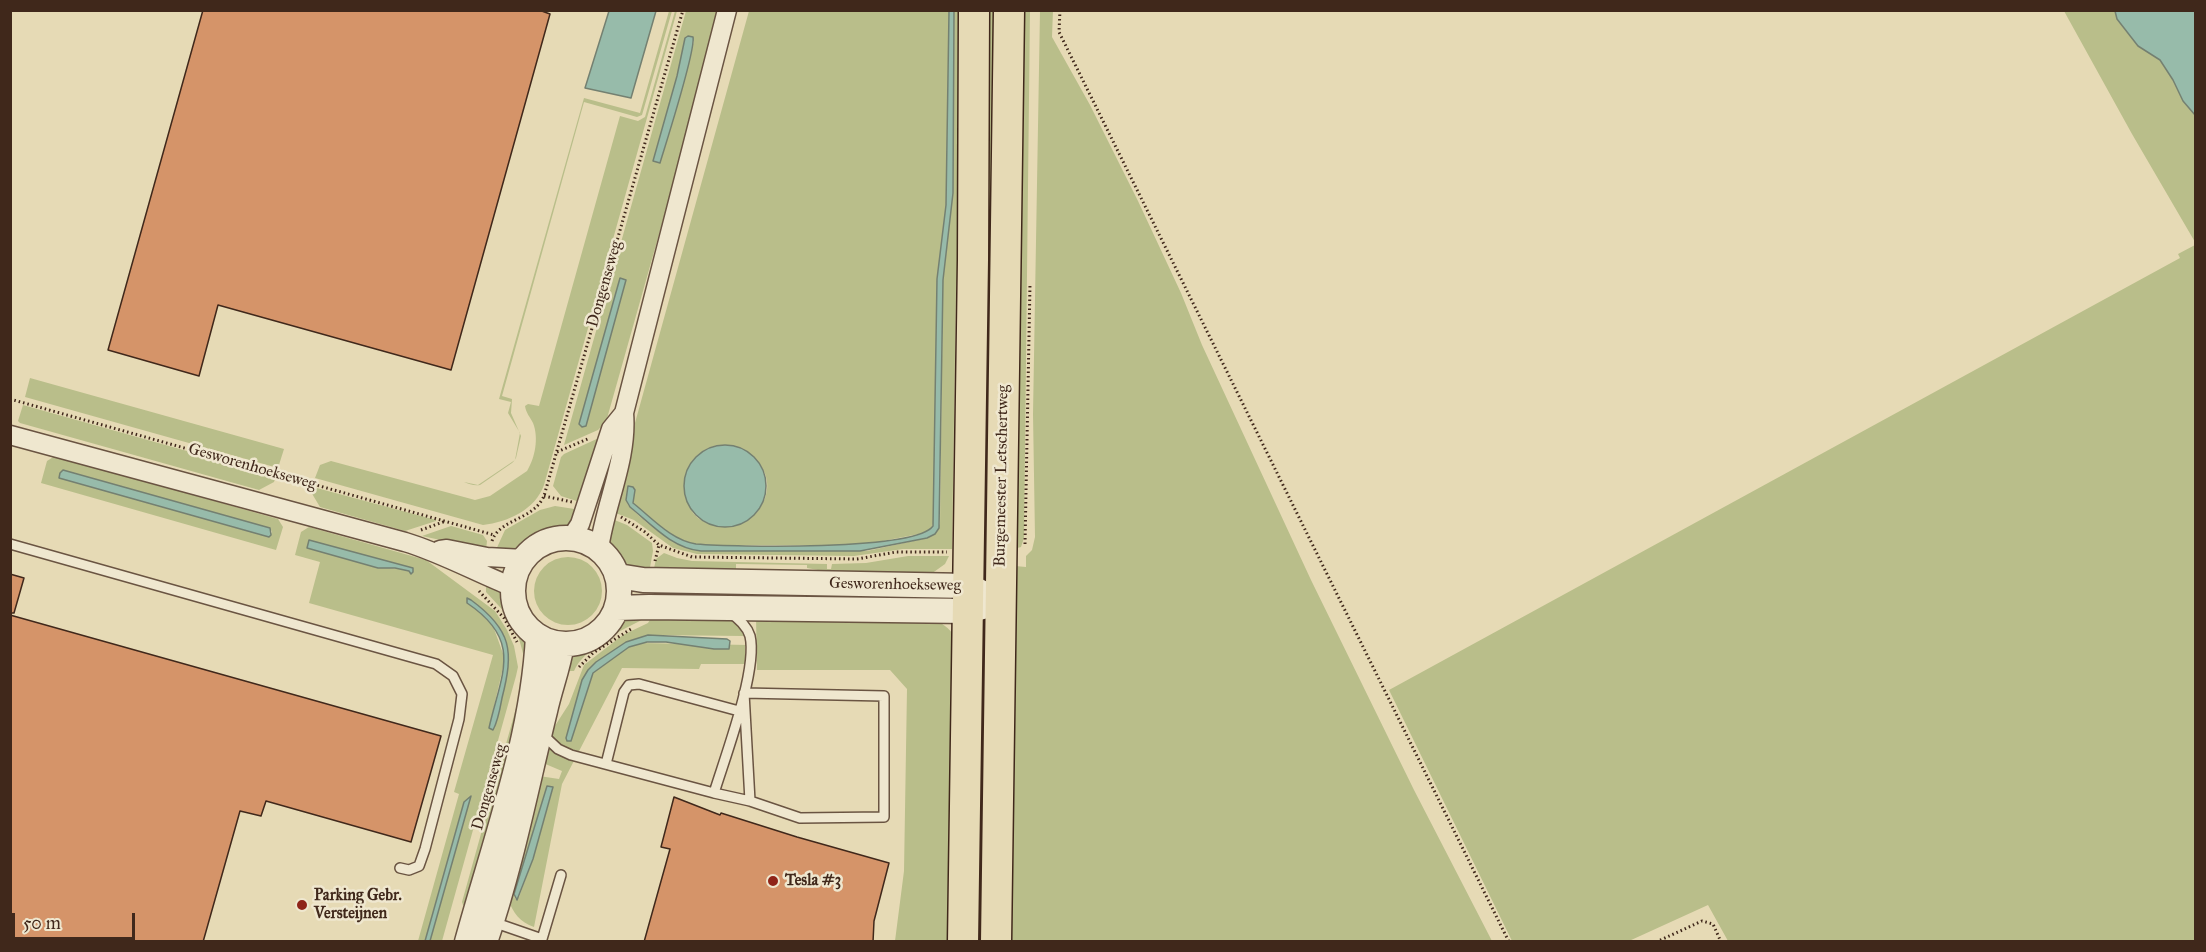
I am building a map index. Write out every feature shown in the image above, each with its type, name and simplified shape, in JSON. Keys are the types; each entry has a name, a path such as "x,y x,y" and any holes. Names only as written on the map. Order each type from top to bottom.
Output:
{"main road":[{"name":"Burgemeester Letschertweg","path":"963,942 969,598 974,10"},
{"name":"Burgemeester Letschertweg","path":"996,942 1009,10"}],"street":[{"path":"599,549 626,434 624,413 727,10"},
{"path":"571,538 580,524 611,429 624,413"},
{"name":"Gesworenhoekseweg","path":"10,435 433,550 447,549 487,558 524,559"},
{"path":"571,538 591,543 599,549 611,561 618,576 620,598 606,626 589,639 576,644 562,644 538,636 529,629 517,609 513,587 524,559 531,551 550,540 571,538"},
{"name":"Gesworenhoekseweg","path":"433,550 444,558 513,587"},
{"name":"Gesworenhoekseweg","path":"618,576 651,580 969,598 1000,602"},
{"name":"Gesworenhoekseweg","path":"617,608 649,606 722,608 969,598"},
{"name":"Dongenseweg","path":"467,942 484,926 541,733 545,710 538,670 538,636"},
{"name":"Dongenseweg","path":"484,926 538,670 562,644"}],"lane":[{"path":"10,544 436,664 453,676 462,693 459,719 425,849 419,866 409,870 400,868"},
{"path":"714,793 739,711 750,665 750,637 746,627 722,608"},
{"path":"606,764 624,692 629,685 639,684 739,711"},
{"path":"744,693 750,801"},
{"path":"541,733 558,749 606,764 750,801 800,818 884,817 884,696 744,693"},
{"path":"484,926 542,939 561,876"}],"path":[{"name":"Dongenseweg","path":"544,496 683,10"},
{"path":"1060,10 1059,32 1509,942"},
{"name":"Gesworenhoekseweg","path":"10,399 494,535 507,524 536,508 544,496"},
{"path":"557,452 611,429"},
{"path":"544,496 586,506"},
{"name":"Gesworenhoekseweg","path":"606,512 628,521 659,545 692,557 857,559 913,551 969,552"},
{"path":"651,580 659,545"},
{"path":"513,633 520,651 538,670 575,676 584,659 622,633 647,620 649,606"},
{"path":"1656,942 1702,921 1713,924 1721,942"}],"green space":[{"path":"998,10 990,549 979,549 984,11"},
{"path":"1030,10 1024,538 1021,547 1014,549 1015,11"},
{"path":"1053,10 1052,37 1090,105 1138,201 1311,580 1414,790 1492,941 1006,942 1015,566 1026,567 1026,556 1032,550 1035,537 1033,414 1040,11"},
{"path":"669,11 672,11 642,115 637,117 584,102 502,396 512,399 511,413 519,431 508,413 511,402 499,399 584,98 640,113"},
{"path":"675,11 677,11 540,494 527,508 511,518 483,525 315,478 320,465 331,461 475,500 490,496 527,471 534,454 536,435 525,406 528,404 539,406 620,116 638,121 645,117"},
{"path":"686,11 722,11 606,422 598,430 564,445","holes":["685,38 694,41 660,162 654,161","620,278 586,426 582,427 579,424"]},
{"path":"749,11 949,11 946,205 937,279 934,522 930,530 862,545 703,545 683,540 657,523 633,503 635,490 626,500 635,512 662,534 681,545 701,551 867,551 927,538 940,524 943,280 953,193 954,11 966,11 964,213 956,290 952,549 903,549 854,556 697,554 673,548 634,520 613,512 630,441","holes":["719,445 743,451 761,466 766,476 765,499 758,511 743,522 722,526 702,521 690,507 688,475 690,465 705,450"]},
{"path":"2064,11 2115,11 2117,19 2138,46 2160,60 2183,101 2195,115 2195,242 2132,134"},
{"path":"2195,245 2195,941 1728,941 1708,905 1629,941 1512,941 1389,690 2180,258 2178,254"},
{"path":"30,378 284,449 278,468 25,397"},
{"path":"23,405 276,476 274,482 259,490 20,423 18,421"},
{"path":"520,433 521,436 515,460"},
{"path":"601,437 583,503 561,496 553,486 561,457"},
{"path":"55,456 278,519 283,527 276,550 41,483 47,461","holes":["63,470 270,528 272,532 269,537 60,478"]},
{"path":"515,460 512,463 478,485"},
{"path":"313,487 436,521 405,531 320,507 311,492"},
{"path":"555,506 581,510 564,533 525,551 495,552 505,530 540,510"},
{"path":"612,519 627,525 652,543 649,573 618,564 610,543"},
{"path":"451,526 483,535 487,541 486,550 422,536"},
{"path":"309,527 426,560 495,611 514,646 518,667 516,676 442,941 430,941 470,797 464,802 425,941 418,941 459,794 454,792 493,655 309,603 320,562 295,555 301,532","holes":["309,540 412,568 412,570 388,568 307,548","471,600 495,621 502,632 508,654 506,682 499,715 493,730 489,728 505,659 493,626 476,609"]},
{"path":"664,553 692,561 827,564 827,569 831,569 832,564 866,563 908,556 949,556 945,564 931,574 846,575 807,568 807,565 736,564 736,575 653,573 656,559"},
{"path":"568,557 581,560 592,567 599,578 602,591 599,604 592,615 581,622 568,625 555,622 544,615 537,604 534,591 537,578 544,567 555,560"},
{"path":"486,582 508,592 518,618 530,634 524,657 510,618 486,592"},
{"path":"756,616 934,620 945,626 955,637 957,641 956,941 895,941 904,871 907,689 890,670 757,670"},
{"path":"651,618 727,618 740,627 744,636 648,635 626,642 596,662 585,675 567,741 571,741 593,673 629,647 641,643 748,645 745,646 745,664 701,664 699,669 622,668 562,784 534,927 518,916 508,899 539,776 559,779 562,771 543,763 551,732 569,704 584,665 623,635 648,623","holes":["547,786 553,788 533,859 519,897 515,899 514,894"]},
{"path":"619,619 644,619 604,641 586,655 574,671 568,671 576,652 604,634"},
{"path":"528,675 469,907 463,905 462,902 523,683"}],"shaded area":[{"path":"609,11 656,11 631,98 585,88"},
{"path":"949,11 954,11 953,193 943,280 939,528 935,534 927,538 860,551 701,551 672,541 630,507 626,500 628,486 635,490 633,503 655,522 678,538 696,544 822,546 894,540 919,534 933,526 937,279 946,205"},
{"path":"2115,11 2195,11 2195,115 2183,101 2160,60 2138,46 2117,19"},
{"path":"693,37 690,59 660,163 653,161 677,76 685,38"},
{"path":"620,278 626,280 586,426 582,427 579,424"},
{"path":"725,445 741,448 754,457 763,470 766,486 763,502 754,515 741,524 725,527 709,524 696,515 687,502 684,486 687,470 696,457 709,448"},
{"path":"63,470 270,528 271,535 269,537 59,478"},
{"path":"309,540 413,568 413,572 411,574 409,571 395,568 378,568 307,548"},
{"path":"467,598 495,621 506,643 508,667 506,682 499,715 493,730 489,728 502,675 504,660 502,645 496,631 485,617 467,603"},
{"path":"648,635 730,641 729,649 666,642 647,642 629,647 593,673 571,741 567,741 582,680 588,670 626,642"},
{"path":"547,786 553,787 533,859 517,900 514,894"},
{"path":"471,796 430,941 425,941 464,802"}],"building":[{"path":"203,10 539,10 550,14 451,370 218,305 199,376 108,350"},
{"path":"10,574 24,578 14,613 10,613"},
{"path":"10,615 441,736 411,842 266,801 261,816 240,811 203,942 10,942"},
{"name":"Tesla #3","path":"674,797 720,815 721,813 889,863 874,921 873,942 644,942 670,849 661,847"}],"place":[{"name":"Tesla #3","path":"773,881"},
{"name":"Parking Gebr. Versteijnen","path":"302,905"}]}
